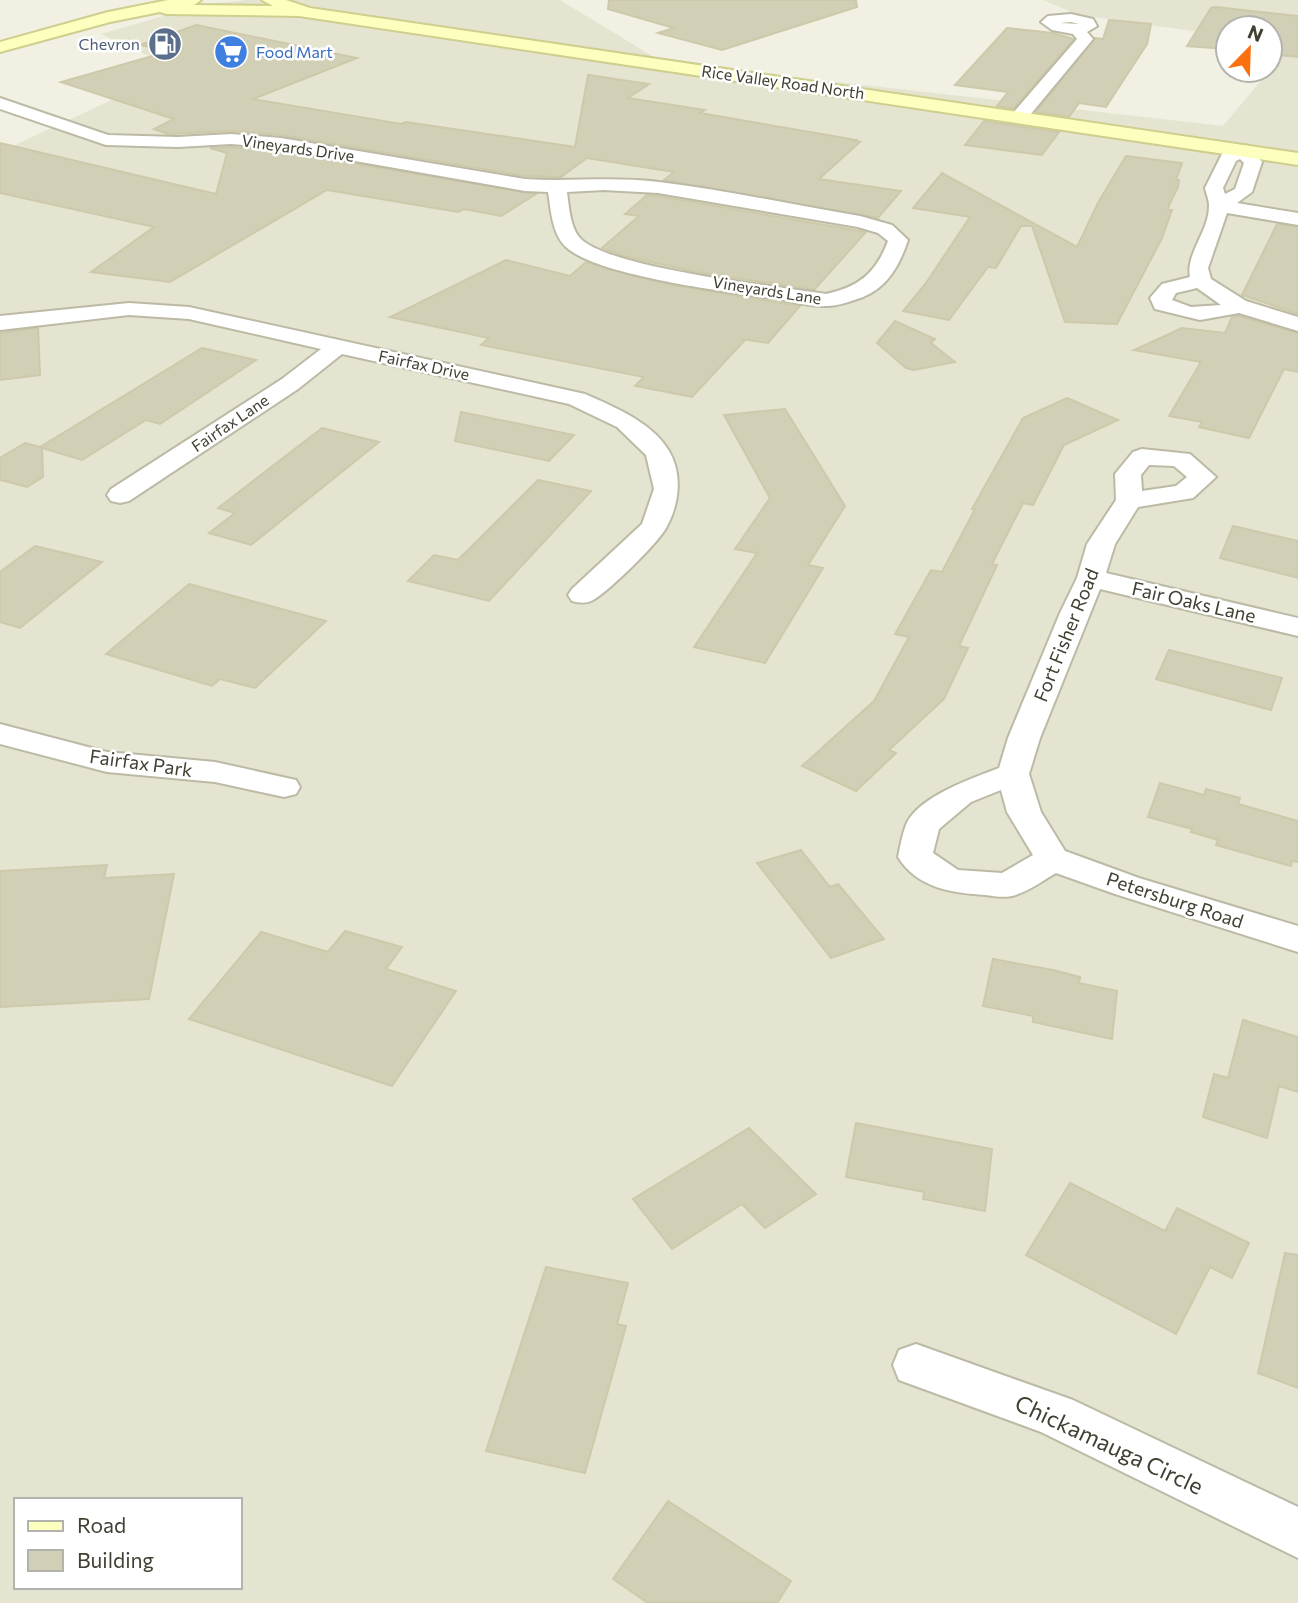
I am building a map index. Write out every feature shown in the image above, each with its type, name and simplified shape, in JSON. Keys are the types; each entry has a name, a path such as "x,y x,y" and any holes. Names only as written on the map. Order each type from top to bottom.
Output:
{"street":[{"path":"0,47 36,35 194,0"},
{"name":"Rice Valley Road North","path":"270,0 307,13 1298,159"},
{"path":"143,10 209,8 307,13"},
{"path":"1019,117 1085,38 1077,29"},
{"name":"Vineyards Drive","path":"0,103 106,140 128,143 230,139 281,143 501,182 557,187"},
{"path":"1219,206 1242,192 1253,162 1242,150 1228,158 1214,188 1219,206 1211,237 1198,268 1200,281 1238,306 1298,324"},
{"name":"Vineyards Lane","path":"604,184 658,187 860,222 885,229 898,240 891,263 872,285 855,295 826,300 629,266 584,251 571,242 563,221 557,187 604,184"},
{"path":"1219,206 1298,219"},
{"path":"1200,281 1169,288 1161,298 1163,304 1189,314 1206,315 1222,314 1238,306"},
{"name":"Fairfax Drive","path":"0,323 129,309 188,313 577,399 626,422 658,453 667,489 654,527 613,569 582,595"},
{"name":"Fairfax Lane","path":"120,495 290,384 337,347"},
{"name":"Fort Fisher Road","path":"1013,774 1029,725 1074,612 1091,578 1101,544 1129,500"},
{"name":"Fair Oaks Lane","path":"1091,578 1298,627"},
{"name":"Fairfax Park","path":"0,734 107,762 215,772 284,787"},
{"path":"1013,774 1024,813 1054,859 1008,885 950,881 915,857 923,824 959,795 1013,774"},
{"name":"Petersburg Road","path":"1054,859 1126,886 1298,939"},
{"name":"Chickamauga Circle","path":"916,1365 1056,1416 1298,1533"}],"shaded area":[{"path":"247,0 560,0 662,62 1223,126 1258,84 1284,84 1284,53 1290,46 1284,41 1284,14 1214,14 1214,34 1079,15 1043,0 1298,0 1298,1603 0,1603 0,152 178,69 101,34 202,5"}],"building":[{"path":"609,0 856,0 857,7 722,50 658,33 674,28 608,9"},
{"path":"1211,8 1280,14 1214,14 1214,48 1187,46"},
{"path":"1284,14 1298,16 1298,57 1284,56"},
{"path":"1109,20 1151,24 1147,44 1106,107 1079,103 1069,117 1036,112 1095,38 1103,39"},
{"path":"196,25 357,58 253,99 401,124 406,122 575,147 588,75 649,84 628,98 705,110 700,113 856,140 854,141 860,142 819,179 901,191 878,218 664,180 674,172 587,158 561,177 525,176 281,135 231,131 168,134 154,129 174,119 61,82 170,51 140,45"},
{"path":"1007,28 1053,33 1074,39 1013,109 997,106 1008,92 955,85"},
{"path":"984,121 1059,132 1042,155 965,145"},
{"path":"0,143 216,194 227,153 210,148 231,147 281,151 536,194 501,216 464,209 458,212 327,190 170,282 91,272 154,227 0,193"},
{"path":"1126,156 1182,163 1176,180 1179,180 1178,187 1168,210 1172,210 1162,238 1117,324 1065,322 1032,226 1021,226 996,268 988,267 949,320 903,311 926,283 970,217 913,208 942,173 1077,247 1099,201"},
{"path":"647,195 866,232 814,290 696,272 624,256 602,248 639,216 625,214"},
{"path":"1277,224 1298,227 1298,314 1242,295"},
{"path":"506,260 570,276 586,262 666,284 800,306 768,343 742,339 744,341 692,397 635,386 644,377 481,345 489,338 390,317"},
{"path":"1239,316 1298,333 1298,372 1284,369 1249,438 1199,427 1202,422 1169,416 1201,362 1134,350 1182,328 1225,333 1232,317"},
{"path":"895,321 935,339 931,343 955,362 914,370 906,368 877,343"},
{"path":"38,328 40,375 0,380 0,333"},
{"path":"202,348 256,360 160,424 146,420 82,460 42,448 43,477 27,487 0,480 0,458 25,443 40,447"},
{"path":"1067,398 1118,420 1064,445 1033,505 1023,503 992,564 997,565 959,646 968,648 944,699 889,750 896,753 856,791 802,766 874,701 909,637 895,634 931,570 942,572 975,509 972,509 1023,418"},
{"path":"785,409 845,506 808,565 823,568 765,663 694,647 757,553 735,549 770,498 724,415"},
{"path":"461,412 574,435 549,461 455,441"},
{"path":"322,428 379,442 251,545 209,533 235,513 218,508"},
{"path":"538,480 591,491 489,601 408,581 434,555 458,560"},
{"path":"1233,526 1298,541 1298,578 1220,558"},
{"path":"35,546 102,562 20,628 0,622 0,572"},
{"path":"189,584 326,621 255,688 220,679 212,686 106,654"},
{"path":"1169,650 1282,678 1271,710 1156,679"},
{"path":"1160,783 1204,795 1206,789 1240,798 1238,804 1298,821 1298,862 1292,861 1291,866 1216,845 1218,840 1191,832 1192,829 1148,817"},
{"path":"801,850 830,887 838,884 884,939 831,958 757,863"},
{"path":"107,865 104,878 174,874 149,999 0,1007 0,871"},
{"path":"345,931 402,947 386,969 456,991 392,1086 189,1019 261,932 328,952"},
{"path":"993,959 1053,970 1080,977 1079,983 1117,991 1112,1039 1033,1022 1033,1016 983,1006"},
{"path":"1243,1020 1298,1037 1298,1092 1279,1086 1267,1138 1203,1117 1214,1074 1228,1078"},
{"path":"856,1123 992,1149 985,1211 923,1199 924,1192 846,1177"},
{"path":"749,1128 816,1194 765,1228 742,1204 672,1249 633,1199"},
{"path":"1070,1183 1165,1231 1177,1208 1249,1243 1232,1278 1210,1267 1176,1334 1026,1255"},
{"path":"1285,1253 1298,1255 1298,1388 1258,1373"},
{"path":"546,1267 628,1283 617,1324 626,1326 585,1473 486,1451"},
{"path":"668,1501 791,1581 777,1603 648,1603 613,1579"}],"place":[{"name":"Chevron","path":"165,44"},
{"name":"Food Mart","path":"231,52"}]}
